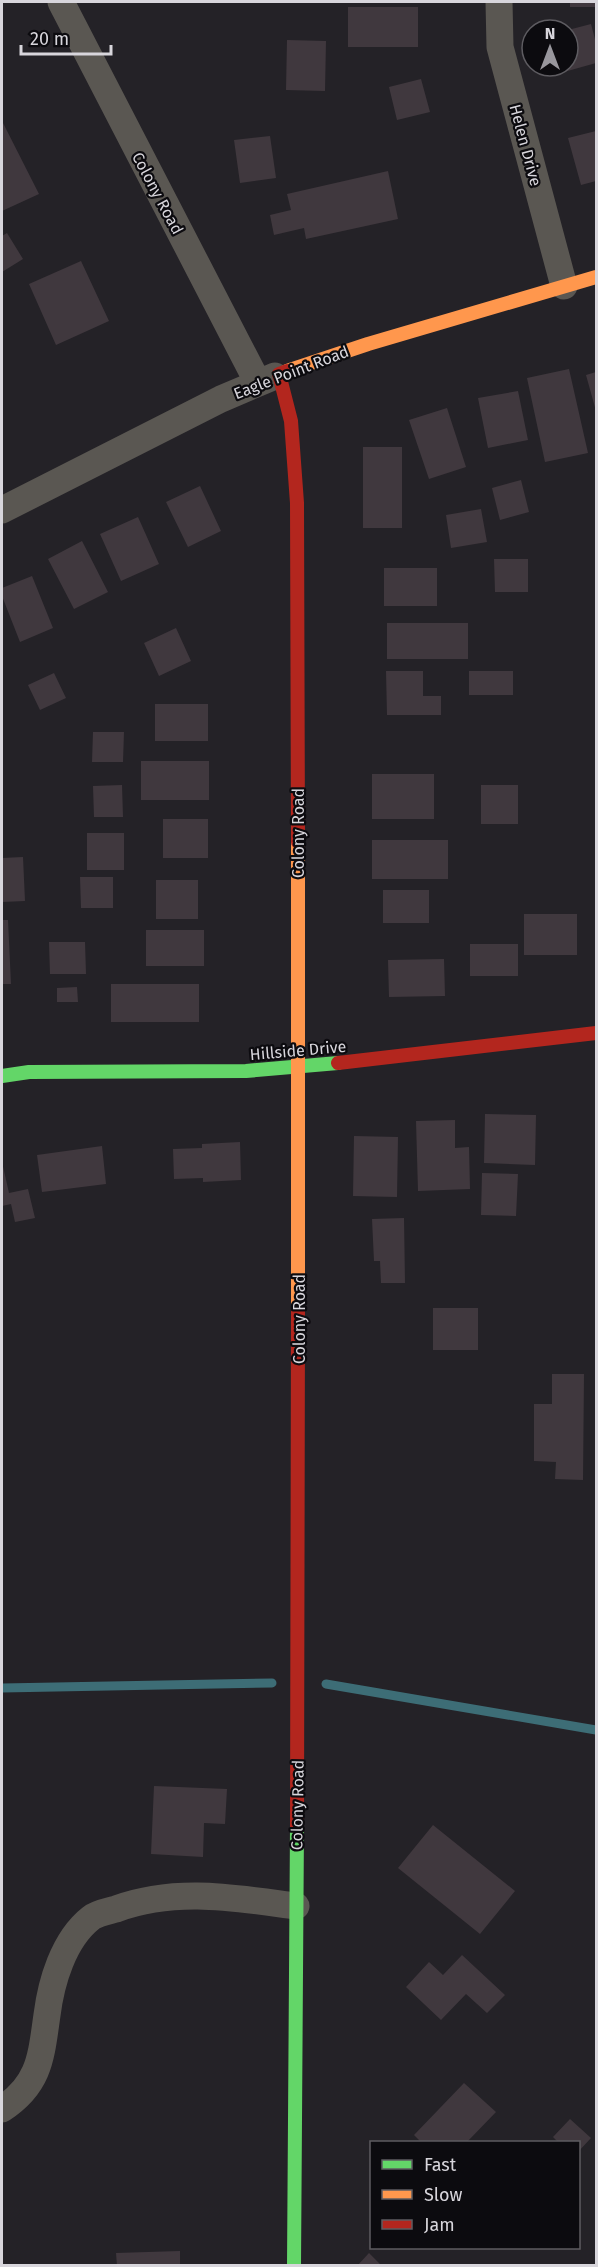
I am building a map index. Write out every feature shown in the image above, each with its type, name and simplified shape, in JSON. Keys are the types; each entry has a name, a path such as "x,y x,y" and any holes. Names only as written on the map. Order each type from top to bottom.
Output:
{"street":[{"name":"Colony Road","path":"61,2 268,378 286,392 294,435 297,503 299,1629 294,2265"},
{"name":"Helen Drive","path":"500,2 500,47 564,286"},
{"name":"Eagle Point Road","path":"2,510 268,378 368,344 597,277"},
{"name":"Hillside Drive","path":"2,1076 29,1072 246,1071 298,1068 597,1033"},
{"path":"2,2109 19,2098 40,2065 51,1986 69,1945 91,1918 131,1903 192,1894 296,1906"}],"building":[{"path":"570,2 596,2 596,7 570,7"},
{"path":"348,7 418,7 418,47 348,47"},
{"path":"591,24 596,43 596,63 580,68 580,27"},
{"path":"287,40 326,41 325,91 286,90"},
{"path":"421,79 430,112 397,120 389,87"},
{"path":"2,121 39,194 2,211"},
{"path":"596,131 596,181 581,185 568,138"},
{"path":"270,136 276,178 240,183 234,140"},
{"path":"388,171 398,219 306,239 304,228 274,235 270,215 291,210 287,194"},
{"path":"7,233 23,259 2,272 2,236"},
{"path":"81,261 109,321 56,345 29,284"},
{"path":"569,369 588,453 545,462 527,378"},
{"path":"596,372 596,411 586,375"},
{"path":"518,391 528,440 488,448 478,398"},
{"path":"447,408 466,467 429,479 409,420"},
{"path":"363,447 402,447 402,528 363,528"},
{"path":"521,480 529,512 500,520 492,488"},
{"path":"200,486 221,531 188,547 166,502"},
{"path":"481,509 487,542 451,548 446,515"},
{"path":"138,517 159,564 121,581 100,534"},
{"path":"82,541 108,592 74,609 48,559"},
{"path":"494,559 528,559 528,592 495,592"},
{"path":"384,568 437,568 437,606 384,606"},
{"path":"32,576 53,628 20,642 2,596 2,588"},
{"path":"387,623 468,623 468,659 387,659"},
{"path":"176,628 191,661 159,676 144,643"},
{"path":"386,671 423,671 423,696 441,696 441,715 387,715"},
{"path":"469,671 513,671 513,695 469,695"},
{"path":"54,673 66,698 40,710 28,685"},
{"path":"155,704 208,704 208,741 155,741"},
{"path":"93,732 124,732 123,762 92,762"},
{"path":"141,761 209,761 209,800 141,800"},
{"path":"372,774 434,774 434,819 372,819"},
{"path":"122,785 123,817 94,817 93,786"},
{"path":"481,785 518,785 518,824 481,824"},
{"path":"163,819 208,819 208,858 163,858"},
{"path":"87,833 124,833 124,870 87,870"},
{"path":"372,840 448,840 448,879 372,879"},
{"path":"23,857 25,901 2,902 2,858"},
{"path":"80,877 113,877 113,908 81,908"},
{"path":"156,880 198,880 198,919 156,919"},
{"path":"383,890 429,890 429,923 383,923"},
{"path":"524,914 577,914 577,955 524,955"},
{"path":"2,920 8,920 11,984 2,984"},
{"path":"146,930 204,930 204,966 146,966"},
{"path":"49,942 85,942 86,974 50,974"},
{"path":"470,944 518,944 518,976 470,976"},
{"path":"444,959 445,996 389,997 388,960"},
{"path":"111,984 199,984 199,1022 111,1022"},
{"path":"77,987 78,1002 57,1002 57,988"},
{"path":"485,1114 536,1115 535,1165 484,1163"},
{"path":"455,1120 455,1148 469,1147 470,1189 418,1191 416,1121"},
{"path":"354,1136 398,1137 397,1197 353,1196"},
{"path":"240,1142 241,1180 203,1182 203,1178 174,1179 173,1149 202,1148 202,1144"},
{"path":"102,1146 106,1184 42,1192 37,1155"},
{"path":"2,1162 9,1193 28,1189 35,1218 15,1222 11,1204 2,1206"},
{"path":"482,1173 518,1174 516,1216 481,1215"},
{"path":"404,1218 405,1283 381,1283 380,1261 374,1261 372,1219"},
{"path":"433,1308 478,1308 478,1350 433,1350"},
{"path":"552,1374 584,1374 583,1480 555,1479 556,1462 534,1461 534,1404 552,1404"},
{"path":"154,1786 227,1789 225,1824 204,1823 203,1857 151,1854"},
{"path":"433,1825 515,1891 480,1934 398,1868"},
{"path":"462,1955 505,1995 487,2013 466,1994 441,2020 406,1987 429,1962 443,1975"},
{"path":"464,2083 496,2112 468,2141 420,2141 414,2135"},
{"path":"570,2119 591,2138 580,2150 580,2141 557,2141 553,2137"},
{"path":"180,2251 180,2266 117,2266 116,2253"},
{"path":"369,2253 382,2266 357,2266"}],"waterway":[{"path":"2,1688 272,1683"},
{"path":"326,1684 596,1730"}],"traffic: fast":[{"path":"2,1076 29,1072 246,1071 338,1063"},
{"path":"294,2266 297,1827"}],"traffic: slow":[{"path":"287,371 368,344 596,277"},
{"path":"298,842 298,1309"}],"traffic: jam":[{"path":"287,371 279,374 291,421 297,503 298,842"},
{"path":"338,1063 596,1033"},
{"path":"297,1827 298,1309"}]}
